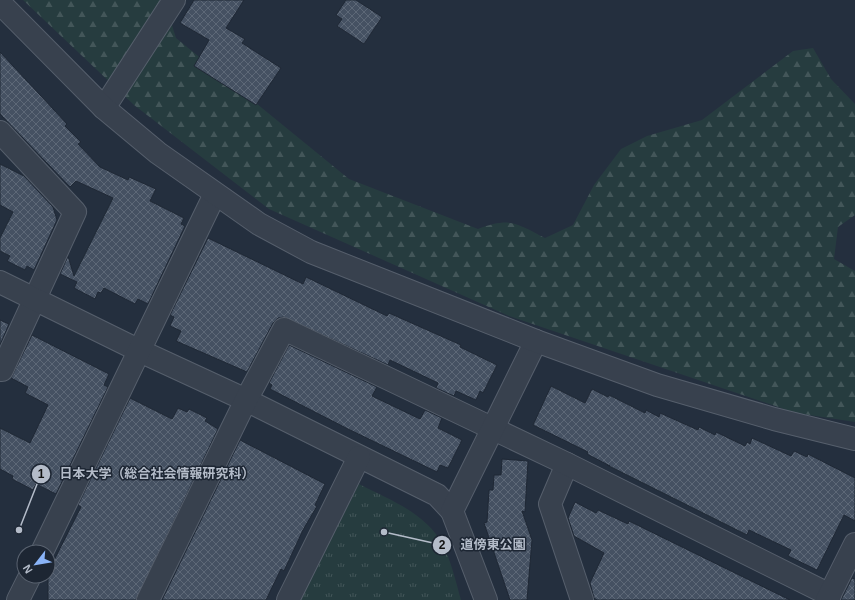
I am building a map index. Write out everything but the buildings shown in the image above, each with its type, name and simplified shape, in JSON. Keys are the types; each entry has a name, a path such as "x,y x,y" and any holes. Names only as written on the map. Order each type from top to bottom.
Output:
{"street":[{"path":"104,108 174,0"},
{"path":"0,4 104,108 158,153 259,224 311,252 536,340 657,384 774,419 855,439"},
{"path":"0,132 76,212 2,370 0,370"},
{"path":"46,544 215,194"},
{"path":"0,282 140,351 246,400 437,495 452,511 486,600"},
{"path":"148,600 246,400 284,329 567,464 829,597 855,544"},
{"path":"452,511 536,340"},
{"path":"288,600 359,457"},
{"path":"567,464 550,504 582,600"},
{"path":"18,600 26,584"}],"green space":[{"path":"23,0 164,0 176,38 349,179 478,229 498,223 513,223 545,238 573,225 594,185 621,149 647,136 702,120 793,51 813,48 831,79 855,104 855,215 838,227 834,259 855,271 855,422 796,413 509,316 269,209 134,105"},
{"path":"359,484 406,508 427,524 436,534 443,545 448,558 461,600 300,600"}],"place":[{"name":"日本大学（総合社会情報研究科）","path":"19,530"},
{"name":"道傍東公園","path":"384,532"}]}
